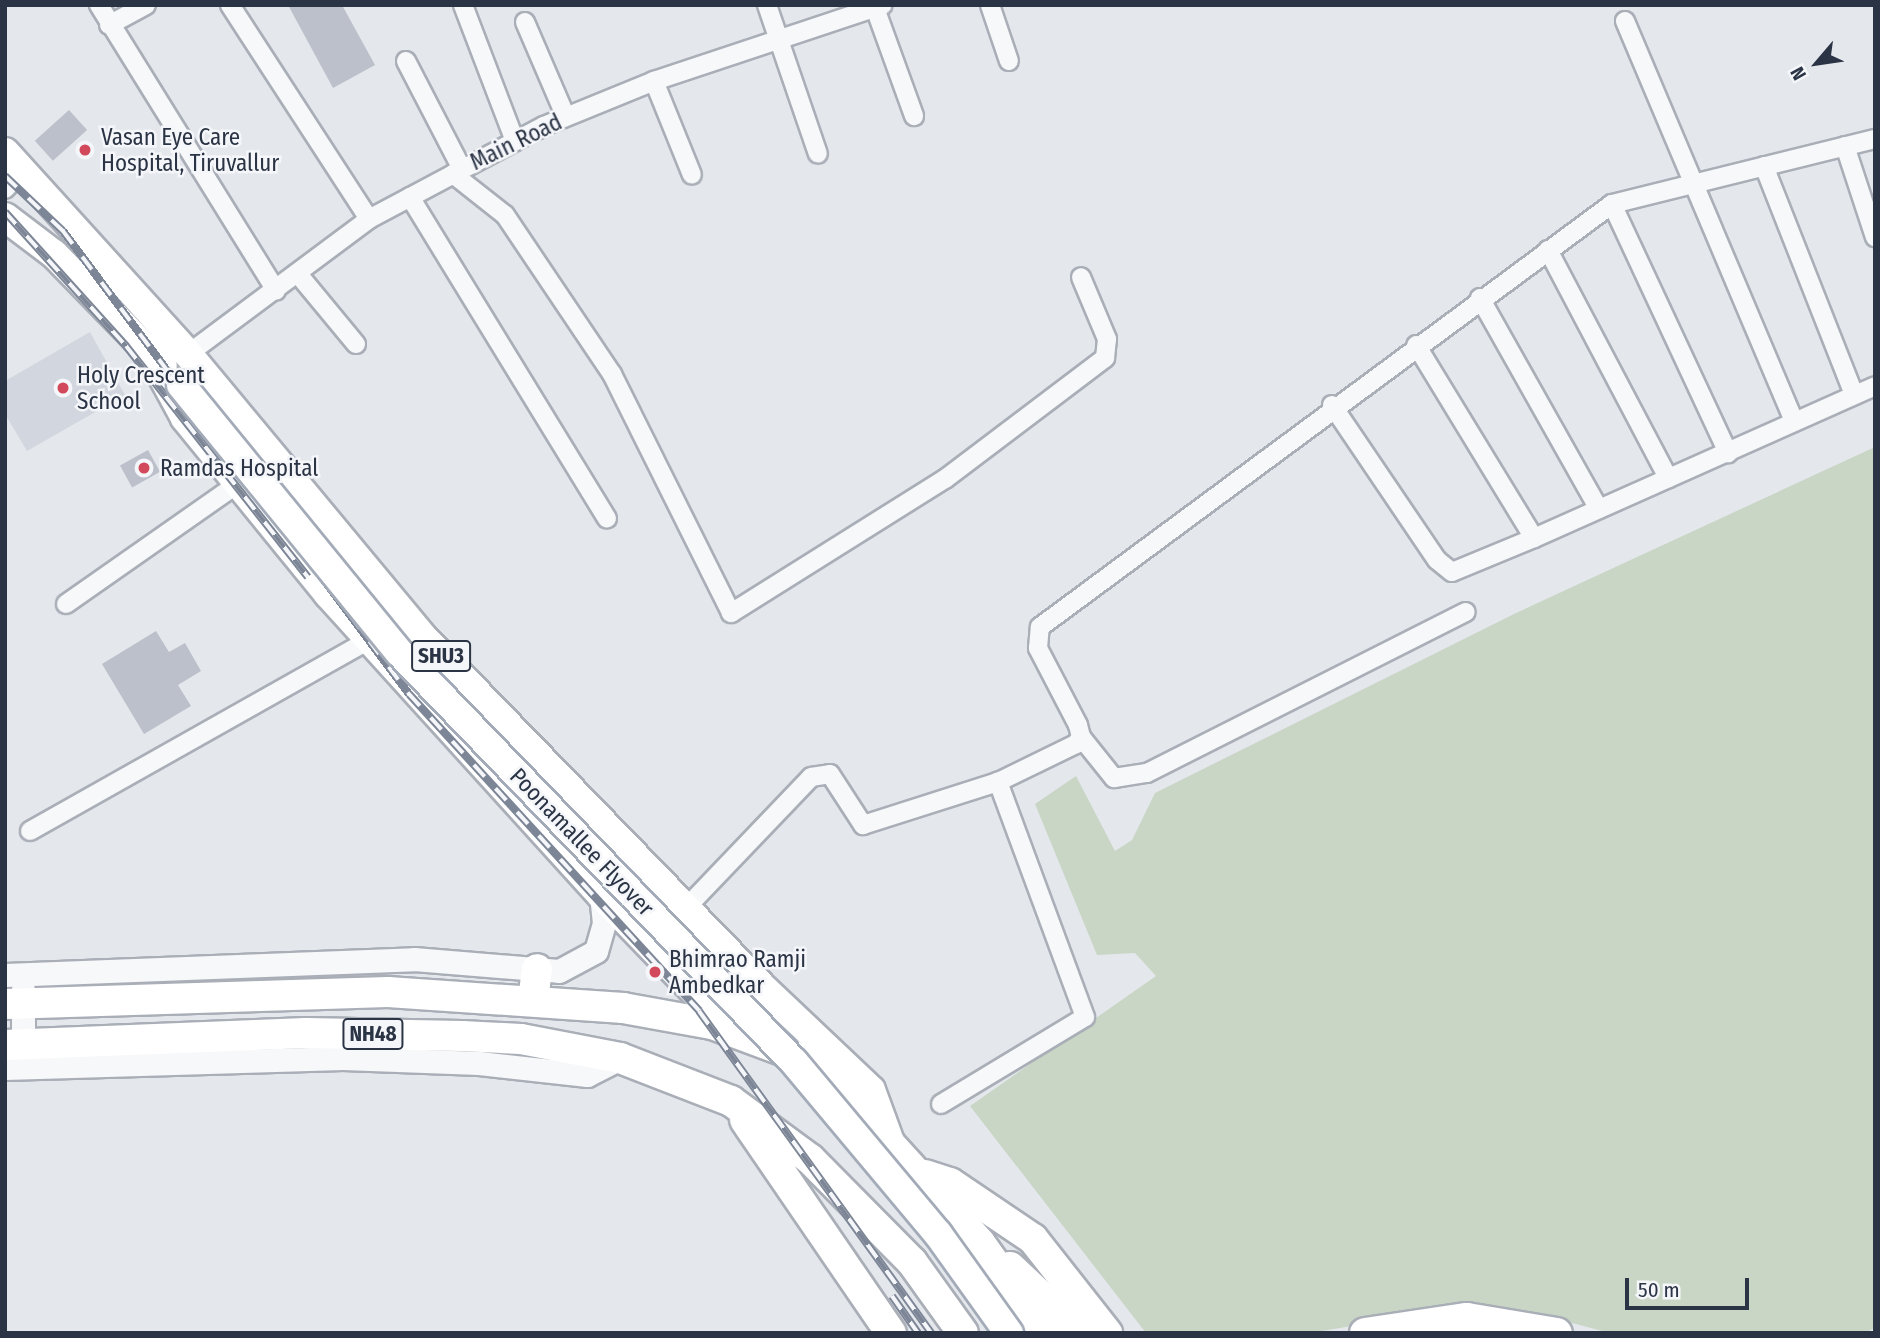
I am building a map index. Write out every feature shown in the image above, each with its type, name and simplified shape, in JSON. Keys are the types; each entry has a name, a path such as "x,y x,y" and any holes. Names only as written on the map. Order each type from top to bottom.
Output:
{"highway":[{"path":"533,1001 537,969"},
{"name":"NH48","path":"14,989 330,990 533,1001 664,1014 712,1024 785,1051 829,1077 980,1243 1044,1333"},
{"name":"NH48","path":"14,1056 306,1033 521,1039 620,1058 732,1101 810,1159 912,1262 963,1333"},
{"path":"732,1101 891,1333"},
{"path":"918,1172 950,1183 1033,1239 1107,1333"},
{"path":"980,1243 1045,1296 1080,1333"},
{"path":"1365,1333 1467,1318 1557,1333"}],"main road":[{"name":"SHU3","path":"15,160 188,354 423,637 757,982 871,1090 890,1142"},
{"name":"SHU3","path":"5,217 54,254 151,355"},
{"name":"Poonamallee Flyover","path":"151,355 181,384 399,652 794,1062 938,1234 1009,1333"},
{"path":"151,355 185,418 369,640 601,895 708,1001 729,1006 757,982"}],"street":[{"path":"99,5 276,291"},
{"path":"109,25 146,5"},
{"path":"230,5 369,219"},
{"path":"463,5 515,141"},
{"path":"767,5 818,154"},
{"path":"990,5 1009,61"},
{"path":"880,6 914,116"},
{"name":"Main Road","path":"188,354 276,291 369,219 515,141 654,81 880,6"},
{"path":"1625,21 1690,184 1794,421"},
{"path":"524,22 566,117"},
{"path":"406,61 458,172 505,215 612,374 731,614 925,492 1105,358 1107,339 1081,277"},
{"path":"654,81 692,175"},
{"path":"1466,612 1147,773 1114,778 1081,737 1038,648 1040,627 1332,405 1612,204 1875,139"},
{"path":"1845,146 1875,237"},
{"path":"5,190 15,160"},
{"path":"1764,166 1854,395"},
{"path":"410,197 607,519"},
{"path":"1612,204 1728,453"},
{"path":"1548,250 1668,478"},
{"path":"298,274 356,344"},
{"path":"1480,298 1599,509"},
{"path":"1416,345 1534,538"},
{"path":"1332,405 1437,560 1452,572 1728,453 1875,386"},
{"path":"66,604 240,482"},
{"path":"30,831 369,640"},
{"path":"685,909 811,778 830,774 863,825 998,782 1081,737"},
{"path":"941,1104 1085,1017 998,782"},
{"path":"14,1056 14,989 414,959 559,971 596,951 604,923 601,895"}],"shaded area":[{"name":"Holy Crescent School","path":"90,332 125,395 27,451 5,414 5,381"}],"green space":[{"path":"1875,447 1875,1328 1865,1333 1610,1333 1519,1309 1453,1309 1310,1333 1146,1333 970,1106 1156,976 1135,953 1097,955 1035,804 1076,776 1115,851 1132,840 1155,793 1514,614"}],"building":[{"path":"288,5 342,5 375,65 333,88"},
{"path":"69,110 87,130 53,161 35,141"},
{"path":"148,450 160,472 132,487 120,466"},
{"path":"156,631 169,652 185,643 201,671 178,685 191,706 144,734 102,664"}],"railway":[{"path":"5,176 63,231 409,694 699,1011 931,1333"},
{"path":"5,212 126,346 308,577"},
{"path":"892,1296 918,1333"}],"place":[{"name":"Vasan Eye Care Hospital, Tiruvallur","path":"85,150"},
{"name":"Holy Crescent School","path":"63,388"},
{"name":"Ramdas Hospital","path":"144,468"},
{"name":"Bhimrao Ramji Ambedkar","path":"655,972"}]}
